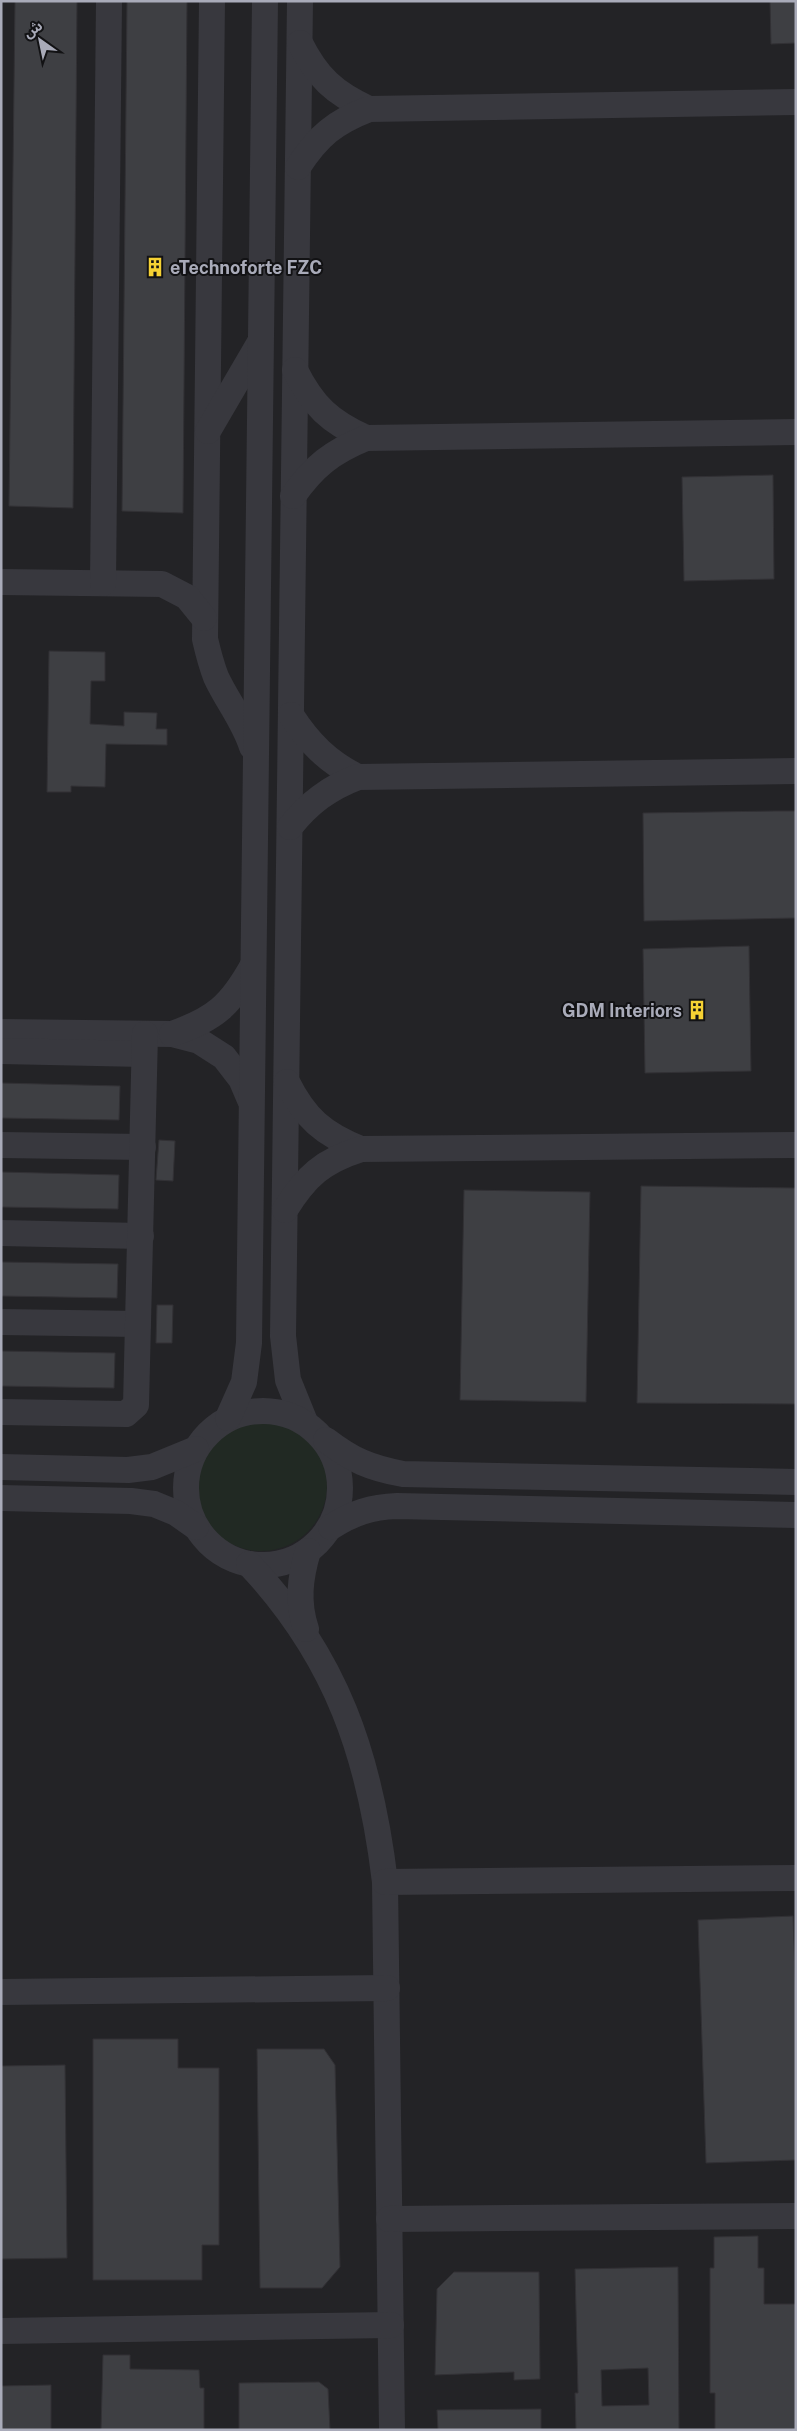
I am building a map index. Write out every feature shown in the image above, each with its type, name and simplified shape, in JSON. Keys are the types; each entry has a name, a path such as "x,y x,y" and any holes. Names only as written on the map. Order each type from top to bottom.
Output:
{"street":[{"path":"102,583 109,1"},
{"path":"212,1 204,618 210,659 217,678 239,716 256,760"},
{"path":"228,1418 241,1392 248,1363 265,1"},
{"path":"300,1 284,1358 288,1380 315,1430 336,1459 341,1482 339,1505 331,1527"},
{"path":"299,42 311,64 326,83 346,98 369,109"},
{"path":"298,167 311,147 327,130 347,118 369,109 796,102"},
{"path":"207,434 261,341"},
{"path":"295,370 307,393 323,412 343,427 366,438"},
{"path":"293,496 307,477 324,460 344,447 366,438 796,432"},
{"path":"162,584 186,570 205,551"},
{"path":"1,582 162,584 187,597 204,618"},
{"path":"291,715 304,735 319,752 337,766 358,777"},
{"path":"290,827 303,810 319,796 338,785 358,777 796,771"},
{"path":"1,1052 144,1044 198,1025 221,1010 240,989 254,964"},
{"path":"1,1032 144,1044"},
{"path":"172,1034 199,1041 224,1057 242,1079 252,1106"},
{"path":"1,1412 119,1415 132,1411 137,1398 144,1044"},
{"path":"286,1081 298,1105 316,1124 337,1139 361,1149"},
{"path":"1,1145 143,1147"},
{"path":"285,1210 298,1188 316,1170 337,1157 361,1149 796,1145"},
{"path":"1,1233 141,1236"},
{"path":"1,1322 138,1324"},
{"path":"196,1527 188,1508 185,1488 188,1468 196,1449 210,1431 228,1418 247,1412 268,1410 287,1414 315,1430 348,1457 374,1469 403,1474 796,1482"},
{"path":"1,1467 128,1470 152,1467 196,1449"},
{"path":"1,1498 154,1504 176,1513 196,1527 210,1544 228,1557 249,1564 269,1565 290,1561 308,1551 331,1527 351,1515 374,1507 796,1515"},
{"path":"308,1551 302,1573 300,1596 303,1619 310,1641"},
{"path":"249,1564 276,1594 310,1641 334,1686 356,1741 369,1782 379,1831 385,1882 392,2430"},
{"path":"385,1882 796,1878"},
{"path":"1,1992 387,1988"},
{"path":"389,2219 796,2216"},
{"path":"1,2331 391,2325"}],"shaded area":[{"path":"1,1 796,1 796,2430 1,2430"},
{"path":"261,1419 274,1420 286,1424 308,1438 322,1460 326,1472 326,1498 322,1510 308,1532 286,1546 274,1550 261,1551 248,1550 236,1546 214,1532 200,1510 196,1498 195,1485 196,1472 200,1460 214,1438 236,1424 248,1420"}],"building":[{"path":"15,1 77,1 73,508 9,506"},
{"name":"eTechnoforte FZC","path":"127,1 187,1 183,513 122,511"},
{"path":"770,1 796,1 796,43 771,44"},
{"path":"773,475 774,579 684,581 682,477"},
{"path":"49,651 105,652 105,681 91,681 90,724 124,726 124,712 157,713 156,729 167,729 167,745 106,744 105,787 71,786 71,792 47,792"},
{"path":"796,811 796,918 644,921 643,813"},
{"name":"GDM Interiors","path":"749,946 751,1071 645,1073 643,949"},
{"path":"1,1083 120,1086 119,1120 1,1118"},
{"path":"159,1140 175,1141 173,1181 156,1180"},
{"path":"1,1172 119,1175 118,1209 1,1207"},
{"path":"641,1186 796,1188 796,1404 637,1403"},
{"path":"464,1190 590,1192 586,1402 460,1400"},
{"path":"1,1262 118,1264 117,1298 1,1296"},
{"path":"157,1305 173,1305 172,1343 156,1343"},
{"path":"1,1351 115,1353 114,1388 1,1386"},
{"path":"793,1916 796,2007 796,2160 706,2163 698,1920"},
{"path":"93,2039 178,2039 178,2068 219,2068 219,2245 202,2245 202,2280 93,2280"},
{"path":"257,2049 324,2049 335,2065 340,2267 322,2288 260,2288"},
{"path":"65,2065 67,2258 1,2259 1,2066"},
{"path":"758,2236 758,2268 764,2268 764,2304 796,2304 796,2430 715,2430 715,2393 710,2393 710,2268 714,2268 714,2237"},
{"path":"678,2267 679,2430 576,2430 575,2393 578,2393 575,2269","holes":["648,2368 649,2405 602,2406 601,2370"]},
{"path":"454,2272 539,2272 540,2379 514,2380 514,2372 435,2375 437,2289"},
{"path":"103,2355 130,2355 130,2369 199,2370 200,2388 204,2388 204,2430 101,2430"},
{"path":"319,2382 328,2389 330,2430 239,2430 239,2383"},
{"path":"51,2385 51,2430 1,2430 1,2386"},
{"path":"541,2409 541,2430 438,2430 437,2410"}],"place":[{"name":"eTechnoforte FZC","path":"155,267"},
{"name":"GDM Interiors","path":"697,1010"}]}
